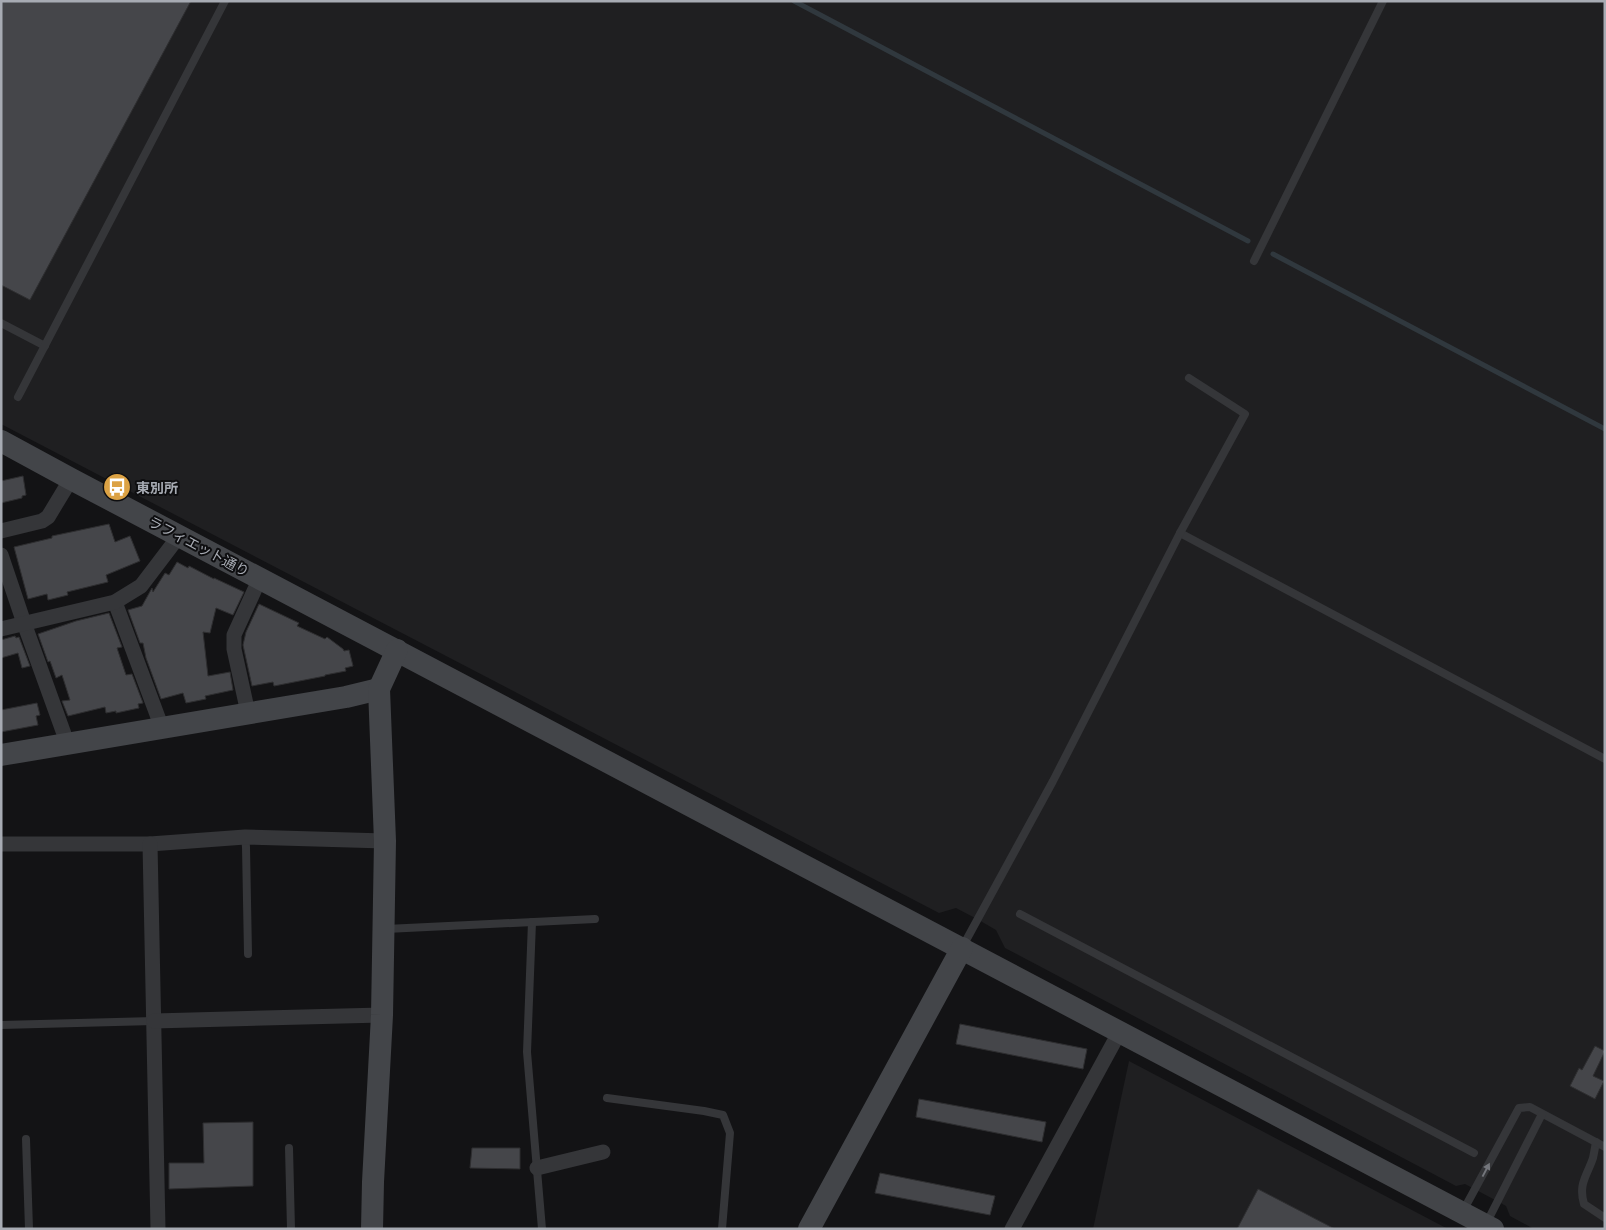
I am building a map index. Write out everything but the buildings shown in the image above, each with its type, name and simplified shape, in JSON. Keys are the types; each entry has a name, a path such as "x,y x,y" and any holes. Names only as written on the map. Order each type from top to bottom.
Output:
{"street":[{"name":"ラフィエット通り","path":"1,440 71,479 1489,1227"},
{"path":"1,531 42,521 48,517 71,479"},
{"path":"1,629 114,602 141,586 179,536"},
{"path":"1,555 68,745"},
{"path":"248,713 234,649 234,635 260,578"},
{"path":"114,602 162,728"},
{"path":"372,1229 384,929 385,841 379,689 397,650"},
{"path":"1,756 346,697 379,689"},
{"path":"1,844 150,844 245,837 385,841"},
{"path":"150,844 158,1229"},
{"path":"809,1229 962,948"},
{"path":"154,1021 382,1016"},
{"path":"1012,1229 1120,1031"},
{"path":"537,1168 603,1152"}],"lane":[{"path":"18,397 225,1"},
{"path":"1254,261 1383,1"},
{"path":"1,323 45,346"},
{"path":"962,948 1053,781 1180,533 1245,414 1189,378"},
{"path":"1180,533 1605,759"},
{"path":"245,837 248,954"},
{"path":"1020,914 1474,1153"},
{"path":"384,929 595,919"},
{"path":"532,922 527,1052 542,1229"},
{"path":"1,1026 154,1021"},
{"path":"607,1098 704,1110 723,1116 730,1133 722,1229"},
{"path":"1462,1212 1519,1108 1530,1107 1605,1147"},
{"path":"1489,1227 1542,1114"},
{"path":"26,1139 29,1229"},
{"path":"1596,1142 1593,1159 1583,1181 1581,1194 1584,1204 1605,1218"},
{"path":"289,1148 291,1229"}],"shaded area":[{"path":"1,1 1605,1 1605,1229 1534,1229 1510,1216 1506,1206 1465,1184 1456,1186 1005,948 996,930 977,919 956,908 939,913 1,424"},
{"path":"1129,1061 1448,1229 1093,1229"}],"waterway":[{"path":"794,1 1248,241"},
{"path":"1273,254 1605,429"}],"place":[{"name":"東別所","path":"117,487"}]}
